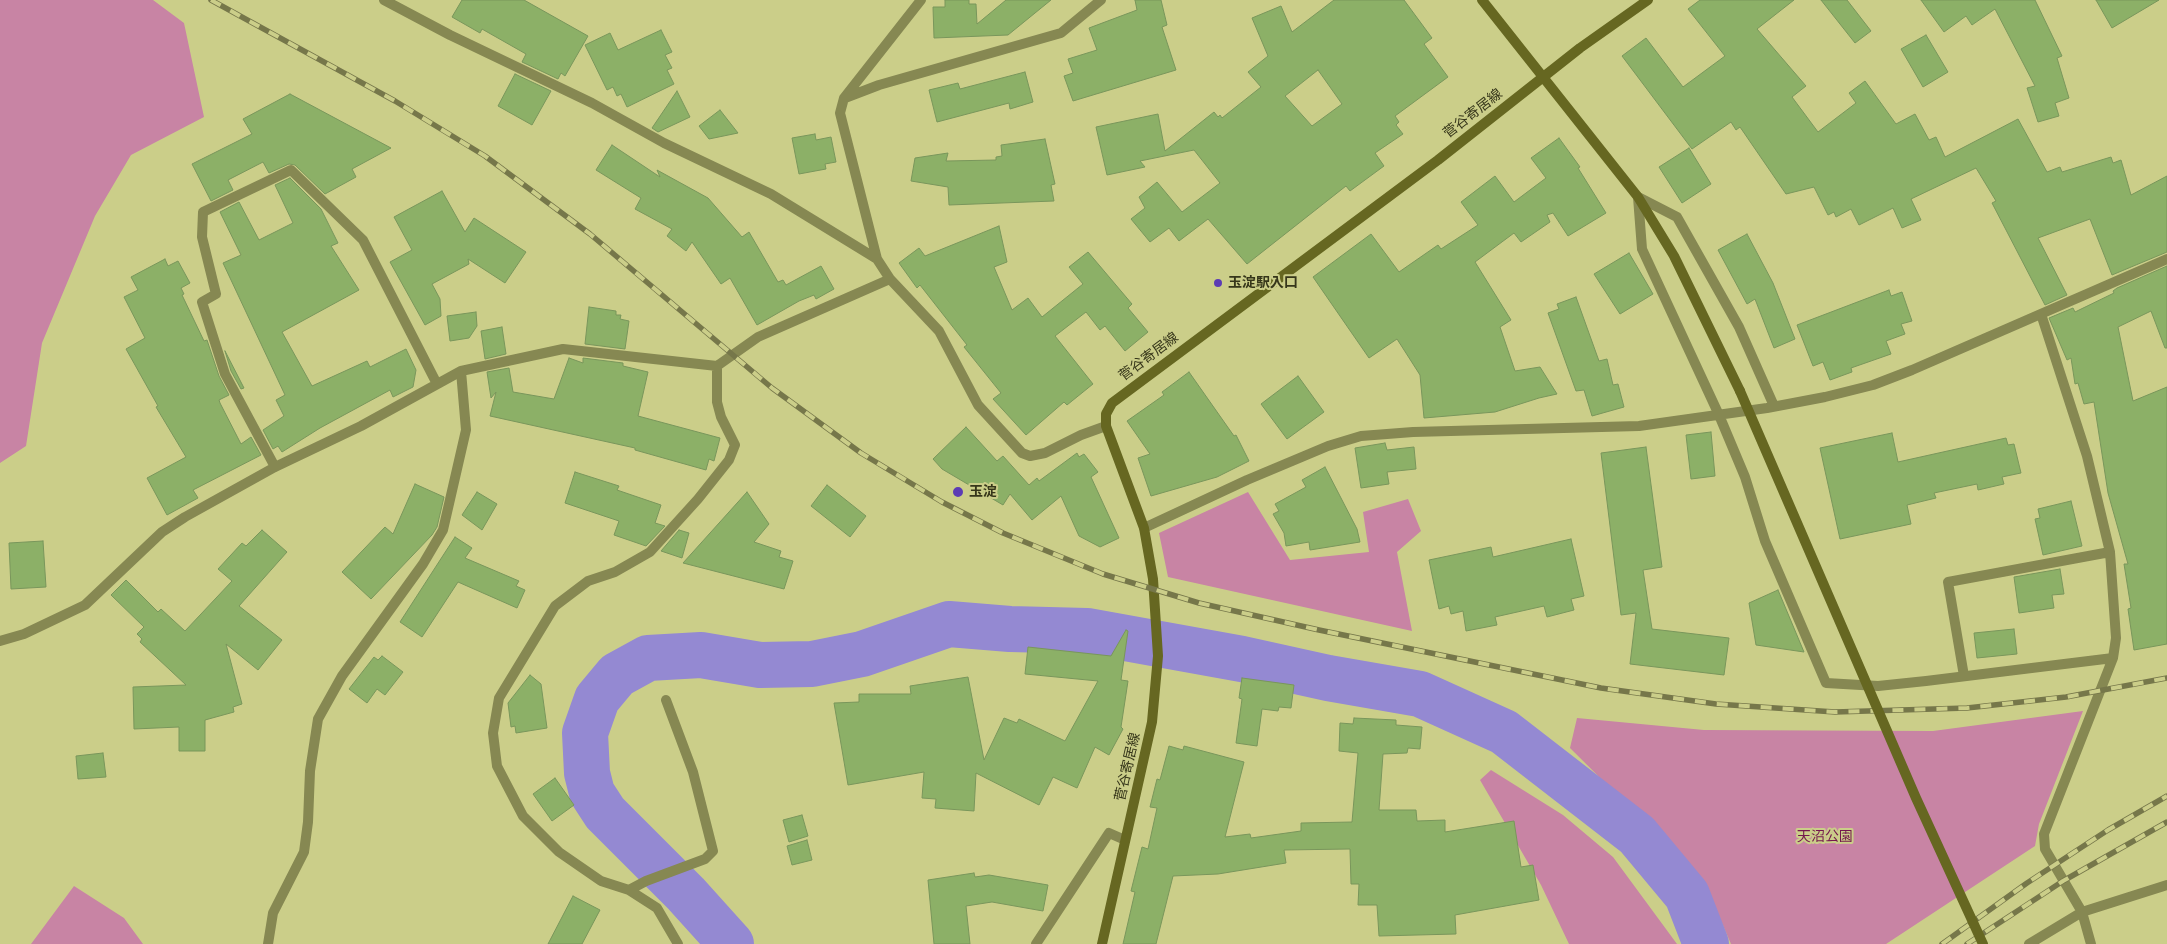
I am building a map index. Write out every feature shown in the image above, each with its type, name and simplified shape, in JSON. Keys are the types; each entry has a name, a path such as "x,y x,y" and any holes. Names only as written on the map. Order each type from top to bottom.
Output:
{"main road":[{"path":"1482,0 1638,196 1674,256 1740,391 1912,789 1983,944"},
{"name":"菅谷寄居線","path":"1102,944 1152,722 1158,656 1157,613 1144,528 1106,426 1106,414 1112,403 1438,160 1543,76 1648,0"}],"street":[{"path":"384,0 450,35 592,103 664,143 772,194 877,259"},
{"path":"921,0 844,98 840,113 877,259 890,279 939,331 978,405 1022,452 1030,456 1045,453 1081,435 1106,426"},
{"path":"844,98 879,85 1061,34 1101,0"},
{"path":"275,467 225,374 202,302 216,294 202,237 203,212 291,170 363,240 437,384"},
{"path":"1638,196 1677,217 1739,327 1774,406"},
{"path":"1638,196 1642,249 1719,415 1744,477 1765,541 1826,683 1878,686 2113,658"},
{"path":"1144,528 1247,480 1328,446 1361,436 1413,432 1640,426 1774,406 1873,385 2167,259"},
{"path":"0,641 24,634 85,605 162,532 275,467 361,426 461,371 563,349 717,366 758,337 890,279"},
{"path":"2041,314 2087,456 2110,552 2116,638 2113,658 2044,834 2049,858 2082,912 2091,944"},
{"path":"678,944 657,908 630,890 601,881 559,852 523,816 497,766 493,733 499,698 555,606 588,581 615,572 650,552 698,499 729,460 736,445 721,417 717,402 717,366"},
{"path":"268,944 273,913 304,852 308,822 310,771 318,719 342,676 422,564 443,530 466,430 461,371"},
{"path":"1964,676 1948,582 2110,552"},
{"path":"630,890 646,881 705,859 713,851 693,772 666,700"},
{"path":"1036,944 1109,833 1125,840"},
{"path":"2030,944 2082,912 2167,885"}],"green space":[{"path":"0,0 153,0 184,23 204,117 131,155 95,216 42,343 26,446 0,463"},
{"path":"1248,492 1290,560 1369,552 1363,512 1408,499 1421,531 1397,552 1412,631 1168,577 1159,533"},
{"name":"天沼公園","path":"2083,711 2039,824 2035,846 1886,944 1731,944 1704,881 1570,748 1577,718 1704,730 1933,731"},
{"path":"1491,770 1563,815 1613,857 1677,944 1569,944 1541,885 1480,780"},
{"path":"74,886 124,918 143,944 31,944"}],"building":[{"path":"462,0 524,0 588,36 565,76 561,73 558,79 522,62 526,54 482,29 480,33 452,17"},
{"path":"945,0 969,0 969,4 976,4 977,24 1006,0 1051,0 1008,35 934,38 933,7 945,7"},
{"path":"1135,0 1161,0 1167,25 1162,27 1176,70 1073,101 1064,76 1073,73 1068,59 1097,50 1089,28 1137,10"},
{"path":"1334,0 1404,0 1432,38 1424,44 1448,77 1395,116 1399,122 1396,125 1403,134 1375,153 1384,166 1350,191 1346,186 1247,264 1208,219 1179,241 1169,228 1150,242 1131,219 1145,208 1139,197 1157,182 1182,212 1220,183 1194,150 1140,161 1145,167 1107,175 1096,127 1158,114 1165,151 1214,112 1218,117 1220,115 1222,118 1261,87 1248,72 1268,56 1252,18 1281,6 1292,32","holes":["1318,70 1342,104 1312,126 1285,96"]},
{"path":"1700,0 1794,0 1757,29 1806,86 1792,97 1818,132 1856,103 1849,93 1865,81 1896,124 1915,114 1929,140 1936,137 1945,157 2018,119 2047,172 2060,167 2062,172 2111,157 2113,163 2121,160 2131,195 2167,176 2167,252 2112,275 2090,219 2038,238 2067,295 2045,305 1992,203 1996,201 1976,168 1911,199 1921,220 1902,228 1893,208 1859,225 1851,209 1836,217 1834,212 1828,215 1814,187 1786,194 1740,127 1736,130 1731,122 1692,149 1622,56 1646,38 1683,87 1725,56 1688,9"},
{"path":"1821,0 1847,0 1871,31 1855,43"},
{"path":"1921,0 2035,0 2062,56 2057,58 2069,98 2055,103 2059,116 2038,122 2027,88 2035,86 1995,9 1972,25 1966,16 1944,32"},
{"path":"2096,0 2159,0 2112,28"},
{"path":"661,30 672,52 665,55 672,68 667,70 674,84 627,107 621,94 617,96 613,87 607,90 585,45 610,33 618,50"},
{"path":"1926,35 1948,72 1923,87 1901,49"},
{"path":"1025,72 1033,102 1010,109 1009,103 937,122 929,90 958,83 960,89"},
{"path":"515,74 551,91 532,125 498,106"},
{"path":"677,91 690,117 658,132 652,128"},
{"path":"290,94 391,148 352,169 356,177 325,194 295,165 289,164 269,173 263,162 228,180 233,190 211,201 192,164 252,134 243,119"},
{"path":"720,110 738,133 709,139 699,126"},
{"path":"815,134 816,140 831,137 836,162 825,164 826,169 799,174 792,138"},
{"path":"1559,138 1580,167 1578,168 1606,213 1568,236 1553,213 1547,215 1550,222 1521,242 1514,233 1475,262 1511,320 1500,327 1515,371 1540,367 1557,394 1495,412 1424,418 1420,375 1397,339 1369,358 1313,277 1371,234 1399,272 1438,245 1441,249 1478,225 1461,202 1495,176 1514,202 1546,178 1531,158"},
{"path":"1045,139 1055,184 1051,185 1054,201 949,205 948,187 911,181 915,158 948,153 946,161 996,160 996,157 1002,156 1001,145"},
{"path":"612,145 660,177 657,170 708,198 742,237 749,232 778,282 783,280 786,285 821,266 834,289 816,299 814,295 799,301 757,325 730,278 721,284 692,242 686,251 667,236 672,229 635,209 641,198 596,170"},
{"path":"1689,148 1711,184 1682,203 1659,167"},
{"path":"290,178 321,209 338,243 331,246 359,290 282,332 312,386 367,361 370,367 406,349 416,370 413,387 393,397 390,390 320,428 282,452 278,446 273,449 263,430 284,416 276,400 285,395 223,263 241,255 220,212 239,202 259,240 293,223 275,185"},
{"path":"442,191 465,232 474,218 526,252 505,283 468,259 469,264 432,284 440,299 441,316 425,325 390,262 412,250 394,217"},
{"path":"999,226 1007,262 994,267 1012,310 1028,298 1042,317 1083,284 1069,267 1088,252 1132,304 1128,308 1148,332 1125,351 1105,326 1100,330 1086,312 1055,336 1093,384 1067,405 1064,402 1026,435 993,399 1001,393 964,347 967,345 920,285 917,288 899,263 919,248 925,256"},
{"path":"1747,234 1773,283 1795,339 1774,348 1755,299 1747,304 1718,250"},
{"path":"1629,253 1653,294 1620,314 1594,274"},
{"path":"165,259 168,266 178,261 190,283 181,288 184,294 182,295 204,341 207,340 219,376 229,395 219,400 220,403 241,444 251,437 261,455 193,490 198,498 167,515 147,478 186,457 156,407 158,406 126,349 145,338 124,297 138,290 131,277"},
{"path":"2167,266 2167,348 2165,348 2151,311 2118,327 2133,401 2167,387 2167,644 2134,650 2128,609 2131,608 2124,564 2128,564 2108,493 2094,402 2084,404 2078,383 2075,384 2071,358 2067,360 2049,318 2073,308 2075,312 2114,293 2113,291 2117,288"},
{"path":"1889,290 1891,296 1902,292 1912,321 1901,324 1905,334 1886,341 1891,354 1851,368 1852,372 1830,380 1823,362 1813,366 1797,325"},
{"path":"1576,297 1599,361 1607,359 1613,385 1618,384 1624,407 1592,416 1584,390 1576,391 1548,313 1559,309 1557,304"},
{"path":"589,307 616,311 616,315 621,315 620,319 629,321 625,349 585,344"},
{"path":"476,312 477,326 469,338 450,341 447,316"},
{"path":"502,327 506,354 485,359 481,331"},
{"path":"225,351 244,388 241,389 231,371"},
{"path":"569,358 583,363 583,358 623,363 623,366 648,372 638,416 720,438 714,461 709,459 706,470 635,450 635,448 490,416 496,392 491,398 487,372 509,368 513,392 554,399"},
{"path":"1189,372 1234,436 1236,435 1249,461 1217,477 1151,496 1138,458 1150,454 1127,421 1164,395 1162,392"},
{"path":"1298,376 1324,412 1287,439 1261,404"},
{"path":"966,427 997,461 1003,456 1029,485 1037,478 1039,481 1077,453 1079,457 1084,454 1098,472 1091,477 1119,538 1100,547 1079,536 1061,496 1032,520 1010,494 1003,505 942,469 933,459"},
{"path":"1711,432 1715,476 1691,479 1686,435"},
{"path":"1892,433 1898,462 2006,438 2008,445 2014,444 2021,473 2002,477 2004,484 1978,490 1977,484 1934,493 1936,498 1907,505 1911,524 1840,539 1820,448"},
{"path":"1385,443 1387,450 1414,447 1416,469 1387,472 1389,484 1361,488 1355,448"},
{"path":"1646,447 1662,567 1643,570 1652,629 1729,638 1724,675 1630,664 1636,613 1621,615 1601,453"},
{"path":"1325,467 1357,529 1360,542 1310,550 1309,542 1286,546 1284,533 1273,514 1279,511 1275,504 1306,487 1302,480"},
{"path":"575,472 619,486 617,490 661,505 655,523 665,526 646,546 614,535 619,521 565,503"},
{"path":"415,484 444,497 437,527 432,535 371,599 342,572 385,527 393,534"},
{"path":"827,485 866,516 850,537 811,506"},
{"path":"477,492 497,504 482,530 462,515"},
{"path":"747,492 769,524 754,542 781,551 779,557 793,561 784,589 683,563"},
{"path":"2071,501 2082,546 2043,555 2035,519 2040,518 2038,509"},
{"path":"262,530 287,552 239,606 282,640 258,670 226,644 242,704 233,707 234,712 205,720 205,751 179,751 179,727 134,729 133,687 186,685 140,642 142,639 137,634 144,627 111,595 126,580 158,612 161,609 185,631 232,581 218,569 242,543 246,546"},
{"path":"679,530 689,533 682,558 661,551"},
{"path":"455,537 472,548 465,558 519,581 516,586 525,590 517,608 458,582 422,637 400,622"},
{"path":"1571,539 1584,596 1571,599 1574,610 1547,617 1544,606 1495,617 1497,625 1466,631 1463,611 1451,614 1449,606 1439,609 1429,560 1491,547 1493,557"},
{"path":"43,541 46,587 11,589 9,543"},
{"path":"2060,569 2064,594 2052,595 2054,608 2019,613 2014,577"},
{"path":"1778,590 1804,652 1756,645 1749,603"},
{"path":"2014,629 2017,654 1977,658 1974,633"},
{"path":"1126,630 1128,631 1121,680 1128,681 1121,727 1123,729 1109,755 1095,747 1077,788 1053,777 1039,805 976,773 974,811 935,808 936,799 922,798 924,772 848,785 834,703 859,702 859,694 911,694 910,686 968,677 984,760 1004,718 1017,723 1019,719 1065,741 1098,681 1025,674 1028,647 1111,656"},
{"path":"382,656 403,672 385,695 377,689 367,703 349,689 374,657 378,660"},
{"path":"530,675 541,684 547,728 516,733 515,726 511,727 508,703"},
{"path":"1242,678 1294,685 1291,708 1279,707 1278,711 1262,709 1257,746 1236,743 1242,699 1239,698"},
{"path":"1354,718 1396,720 1396,725 1422,727 1420,749 1408,748 1407,753 1383,754 1379,810 1416,810 1417,821 1445,820 1445,832 1514,821 1521,867 1533,865 1539,900 1455,915 1456,934 1379,936 1377,905 1358,905 1359,884 1351,884 1350,849 1284,850 1286,863 1218,874 1173,876 1156,944 1123,944 1135,892 1131,891 1142,847 1148,849 1157,808 1150,807 1157,779 1160,780 1169,746 1183,750 1184,746 1244,762 1225,837 1250,834 1251,838 1301,831 1301,823 1352,822 1358,753 1339,751 1340,723 1353,724"},
{"path":"103,753 106,777 78,779 76,756"},
{"path":"555,778 574,805 552,821 533,794"},
{"path":"802,815 808,836 789,842 783,820"},
{"path":"807,840 812,860 792,865 787,846"},
{"path":"974,873 975,877 989,875 1048,885 1043,911 992,902 966,906 970,944 934,944 928,880"},
{"path":"573,896 600,910 582,944 548,944"}],"waterway":[{"path":"731,944 686,894 605,813 592,793 587,773 585,733 597,699 617,675 648,658 701,655 760,665 812,664 862,654 949,624 1010,629 1087,631 1420,694 1504,732 1637,835 1687,895 1706,944"}],"railway":[{"path":"211,0 395,101 485,156 590,234 772,388 861,453 942,502 1003,533 1103,574 1199,603 1319,630 1601,688 1716,704 1835,712 1967,708 2066,697 2167,678"},
{"path":"1942,944 2027,883 2108,830 2167,796"},
{"path":"1967,944 2063,881 2167,822"}],"place":[{"name":"玉淀駅入口","path":"1218,283"},
{"name":"玉淀","path":"958,492"}]}
